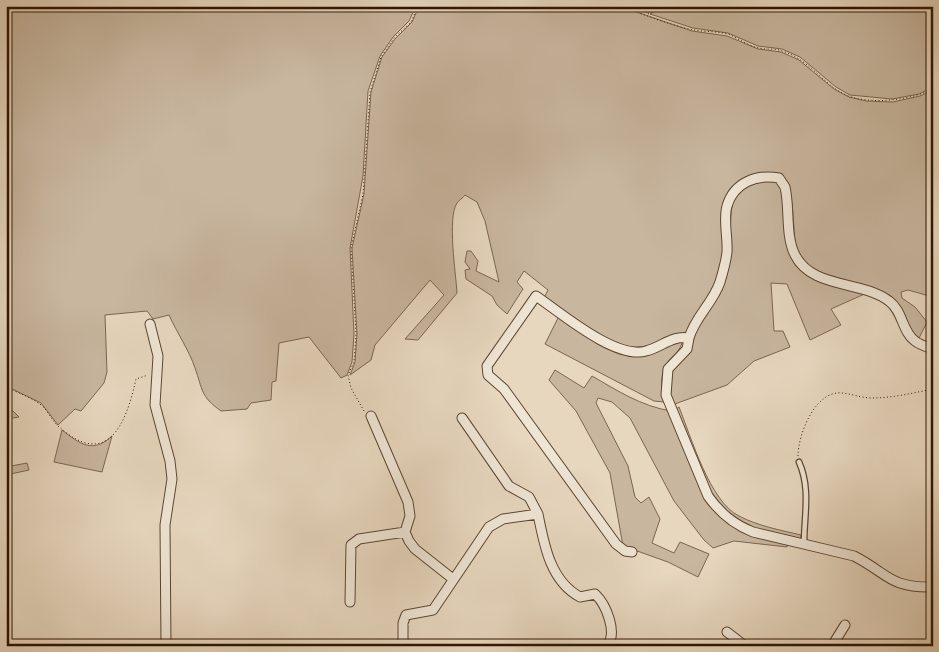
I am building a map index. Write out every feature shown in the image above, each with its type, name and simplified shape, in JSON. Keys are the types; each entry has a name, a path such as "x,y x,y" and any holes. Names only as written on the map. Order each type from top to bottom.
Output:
{"street":[{"path":"933,349 915,342 909,334 898,310 889,301 865,289 817,276 804,266 795,255 785,187 779,178 766,176 752,178 738,187 727,206 727,251 723,272 717,289 692,325 687,349 668,369 666,395 708,496 718,510 737,526 854,556 894,583 911,588 933,587"},
{"path":"632,552 625,552 616,544 504,389 488,375 487,366 536,296 610,347 645,352 680,336 689,338"},
{"path":"150,324 158,356 154,405 170,461 172,480 165,525 166,646"},
{"path":"371,416 408,502 410,516 405,532 415,549 452,579"},
{"path":"462,418 509,486 529,498 538,514 544,548 556,573 566,586 580,596 595,594 604,602 611,631 611,640 607,646"},
{"path":"403,646 403,623 406,615 433,610 452,579 489,527 503,519 538,514"},
{"path":"350,602 351,544 359,539 405,532"},
{"path":"832,646 845,625"},
{"path":"727,632 744,646"}],"lane":[{"path":"799,462 805,477 807,494 804,544"}],"path":[{"path":"371,416 366,413 348,381 354,362 356,334 351,248 363,194 368,106 373,79 384,52 394,38 411,22 418,6"},
{"path":"621,6 692,30 728,34 758,48 781,50 800,59 835,88 850,96 866,100 892,100 920,95 933,89"},
{"path":"647,14 668,6"},
{"path":"6,387 41,404 57,426 73,437 94,446 107,440 121,423 127,411 136,379 156,373"},
{"path":"799,462 800,442 819,402 841,393 873,398 933,389"}],"shaded area":[{"path":"6,6 416,6 409,21 393,37 380,56 368,91 363,176 350,248 354,334 352,362 347,375 341,378 309,337 279,343 276,381 272,382 271,400 251,403 247,409 221,411 209,401 203,392 192,361 169,315 153,319 147,311 105,315 107,372 104,383 81,411 75,409 58,425 41,403 6,386"},
{"path":"419,6 619,6 692,31 727,36 758,49 781,52 799,60 834,89 849,97 866,101 893,102 920,96 933,90 933,297 908,290 901,292 902,298 915,307 927,322 919,338 912,330 897,304 881,292 829,276 816,271 805,263 796,252 788,184 777,176 764,174 748,176 737,182 731,191 727,202 724,261 707,304 711,304 724,278 728,263 734,199 739,190 747,184 760,180 777,180 782,187 787,203 790,244 796,261 802,268 810,274 829,282 869,292 831,309 841,325 810,340 787,284 771,283 774,331 783,331 790,347 754,361 727,385 672,405 669,381 671,374 689,350 692,340 687,335 674,336 642,347 624,346 607,342 544,298 548,290 524,271 517,282 523,289 507,314 497,305 492,296 466,279 465,270 470,269 465,262 467,251 471,251 478,261 476,271 499,282 485,221 477,202 465,195 457,203 454,210 452,233 457,293 418,340 405,339 444,295 430,280 375,345 371,360 350,375 355,362 357,334 352,248 364,194 371,92 382,57 395,39 412,22"},
{"path":"626,6 667,6 647,13"},
{"path":"672,6 933,6 933,87 919,94 892,99 850,95 836,87 800,57 782,49 758,46 728,33 693,28 650,14"},
{"path":"559,316 608,349 623,352 679,339 682,343 679,350 666,364 662,375 664,402 654,401 545,344"},
{"path":"555,370 584,388 592,376 640,402 671,411 715,511 740,528 788,543 787,547 734,541 713,548 704,540 674,501 630,418 612,402 598,398 596,403 628,466 635,497 641,503 649,497 660,519 652,543 674,553 680,542 709,554 698,577 668,562 623,546 610,473 576,411 549,380"},
{"path":"6,404 19,417 7,419"},
{"path":"679,407 710,483 729,509 739,516 754,522 801,535 800,541 746,526 719,508 707,489 695,461 676,409"},
{"path":"62,430 81,443 93,446 99,445 112,436 102,472 54,462"},
{"path":"27,463 29,470 6,475 6,467"}]}
